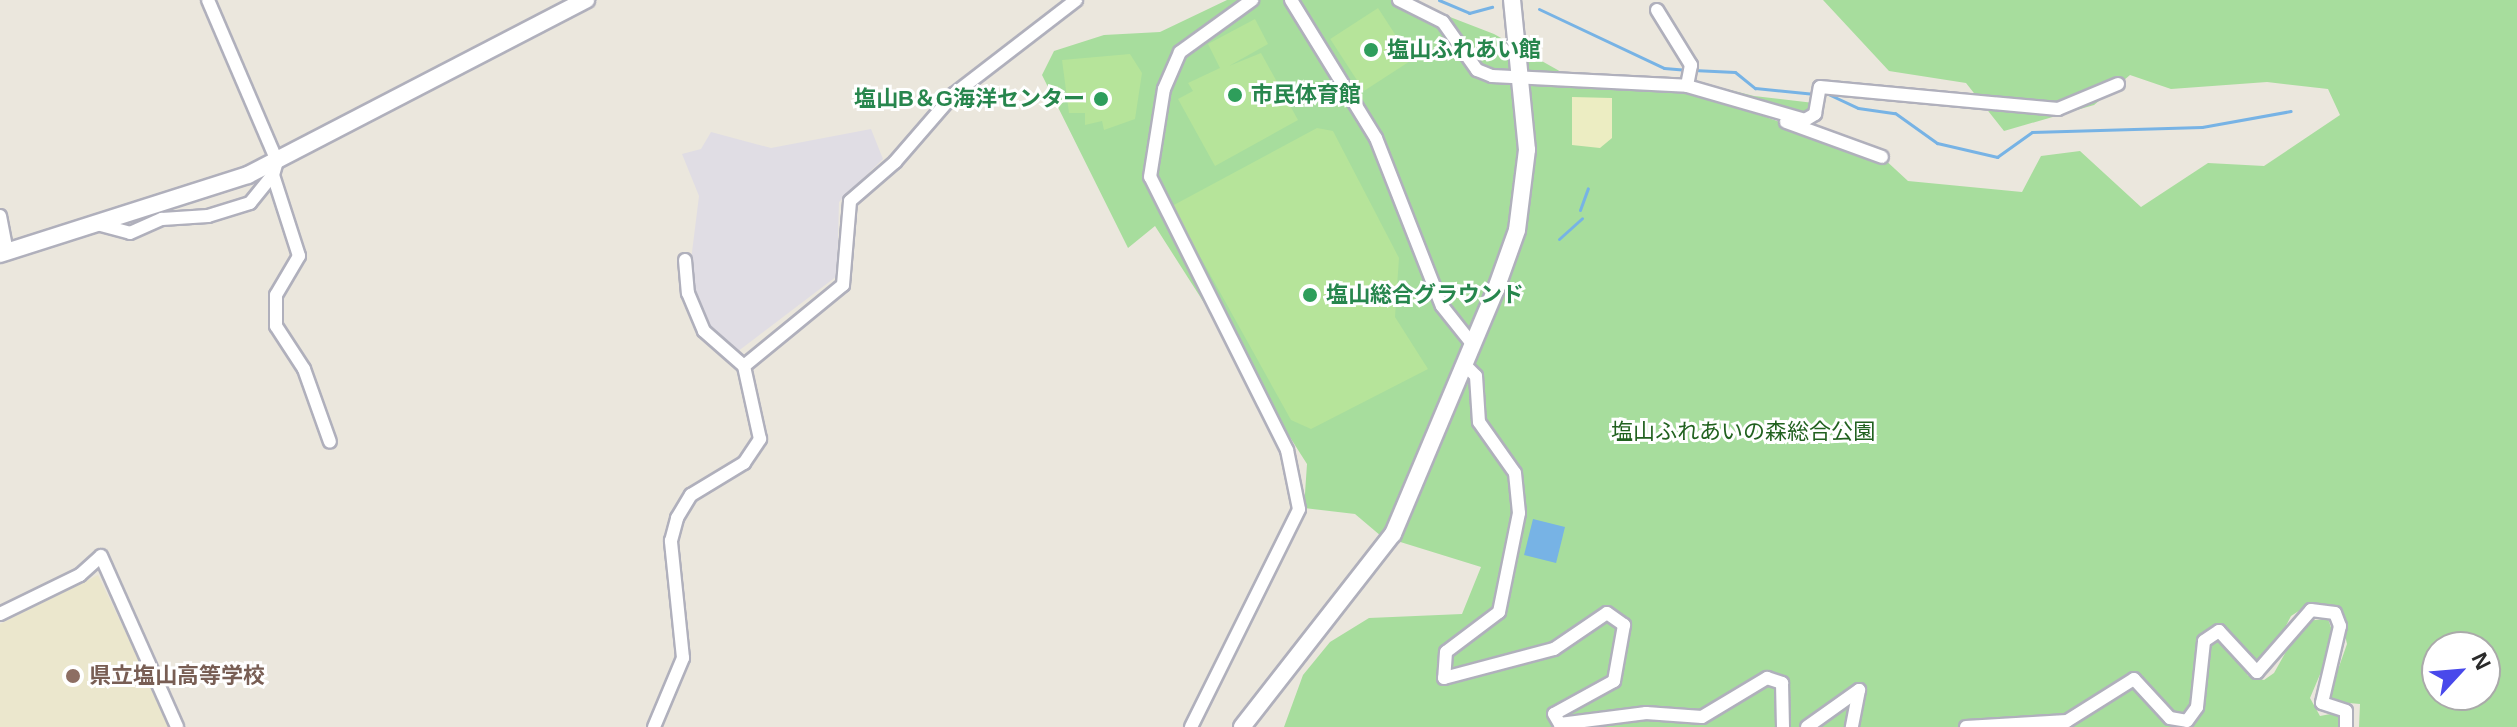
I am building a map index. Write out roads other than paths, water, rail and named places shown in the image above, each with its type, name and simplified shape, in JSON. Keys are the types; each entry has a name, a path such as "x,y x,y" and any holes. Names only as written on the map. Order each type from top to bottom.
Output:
{"street":[{"path":"208,0 275,168 299,256 276,295 276,326 304,369 330,442"},
{"path":"0,216 4,253 275,168 586,0"},
{"path":"744,366 843,285 850,201 895,162 954,94 1076,0"},
{"path":"1191,727 1299,509 1287,450 1150,177 1164,89 1180,52 1252,0"},
{"path":"1291,0 1376,138 1442,306 1473,345"},
{"path":"1399,0 1443,22 1477,70 1521,73 1573,83 1688,83 1882,157"},
{"path":"1242,727 1393,534 1466,366 1521,209 1527,150 1512,0"},
{"path":"1657,10 1691,65 1688,83"},
{"path":"1757,111 1805,120 1815,114 1814,98 1835,85 2058,109 2118,84"},
{"path":"97,224 130,233 162,219 208,216 250,203 275,168"},
{"path":"654,727 683,658 671,541 677,518 691,495 744,463 760,439 744,366 704,331 688,293 685,260"},
{"path":"1466,366 1476,376 1479,422 1515,473 1519,513 1499,612 1446,652 1444,678 1554,649 1607,613 1620,615 1624,625 1614,681 1554,714 1560,724 1646,713 1702,717 1767,678 1782,683 1783,727"},
{"path":"0,614 80,575 101,556 177,727"},
{"path":"1966,727 2067,721 2134,679 2170,718 2187,721 2197,707 2204,641 2219,631 2257,672 2311,610 2335,613 2340,626 2322,703 2346,711 2346,727"},
{"path":"1807,727 1859,690 1852,727"}],"water":[{"path":"1533,519 1565,527 1556,563 1524,555"}],"waterway":[{"path":"1439,0 1469,13 1492,7"},
{"path":"1539,9 1664,68 1685,70"},
{"path":"1693,70 1735,72 1755,88 1815,94"},
{"path":"1826,93 1858,108 1895,113 1937,143 1997,157 2032,132 2202,127 2291,111"},
{"path":"1580,210 1588,188"},
{"path":"1559,239 1582,218"}],"place":[{"name":"塩山ふれあい館","path":"1371,50"},
{"name":"市民体育館","path":"1235,95"},
{"name":"塩山B＆G海洋センター","path":"1101,99"},
{"name":"塩山総合グラウンド","path":"1310,295"},
{"name":"県立塩山高等学校","path":"73,676"}],"park label":[{"name":"塩山ふれあいの森総合公園","path":"1743,432"}]}
